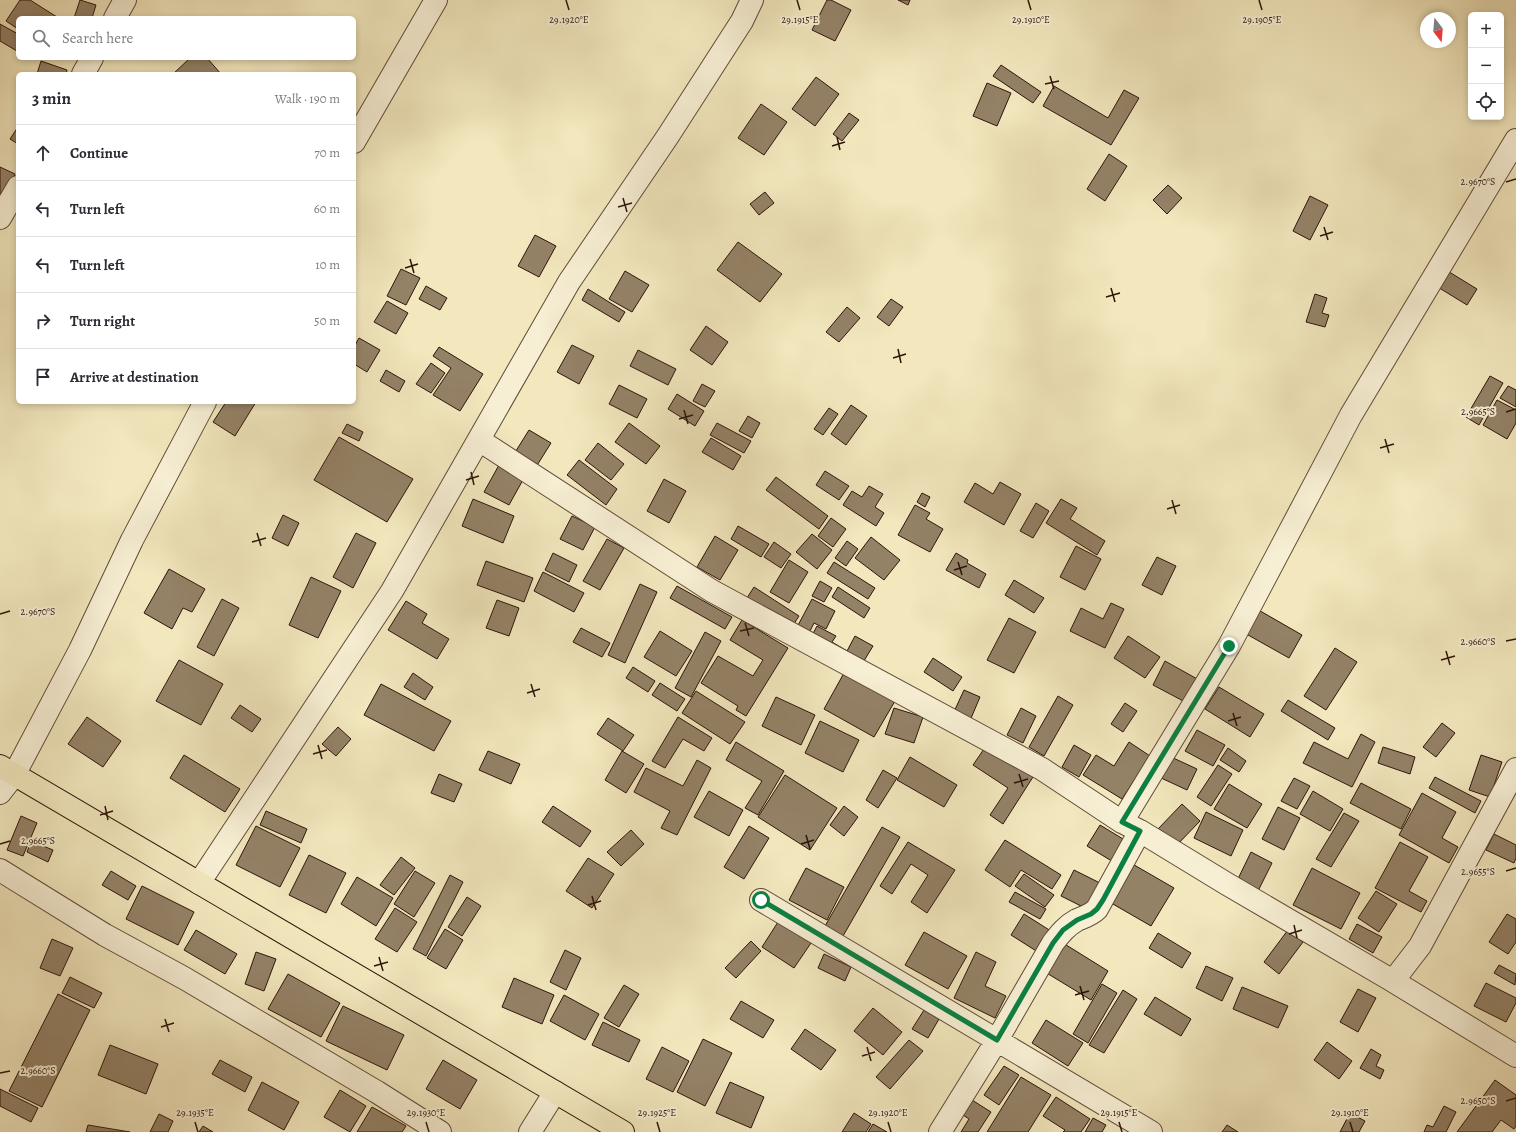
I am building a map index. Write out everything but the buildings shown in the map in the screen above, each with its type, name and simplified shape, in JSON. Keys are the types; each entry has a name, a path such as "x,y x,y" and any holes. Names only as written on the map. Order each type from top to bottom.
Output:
{"main road":[{"path":"7,771 623,1132"}],"street":[{"path":"116,16 125,0"},
{"path":"356,139 436,0"},
{"path":"199,883 392,590 569,282 668,136 742,21 752,0"},
{"path":"84,72 91,60"},
{"path":"940,1132 997,1040 1053,943 1063,930 1097,909 1131,827 1351,415 1516,140"},
{"path":"0,218 16,190"},
{"path":"0,793 7,771 80,650 132,540 204,404"},
{"path":"479,440 712,591 1042,769 1131,827 1393,981 1516,1056"},
{"path":"1393,981 1420,946 1516,769"},
{"path":"0,870 105,935 184,978 377,1092 440,1132"},
{"path":"761,900 1151,1132"},
{"path":"530,1132 555,1092"}],"route":[{"path":"761,900 997,1040 1053,943 1063,930 1077,920 1091,914 1097,909 1103,900 1140,831 1122,822 1229,646"}]}
